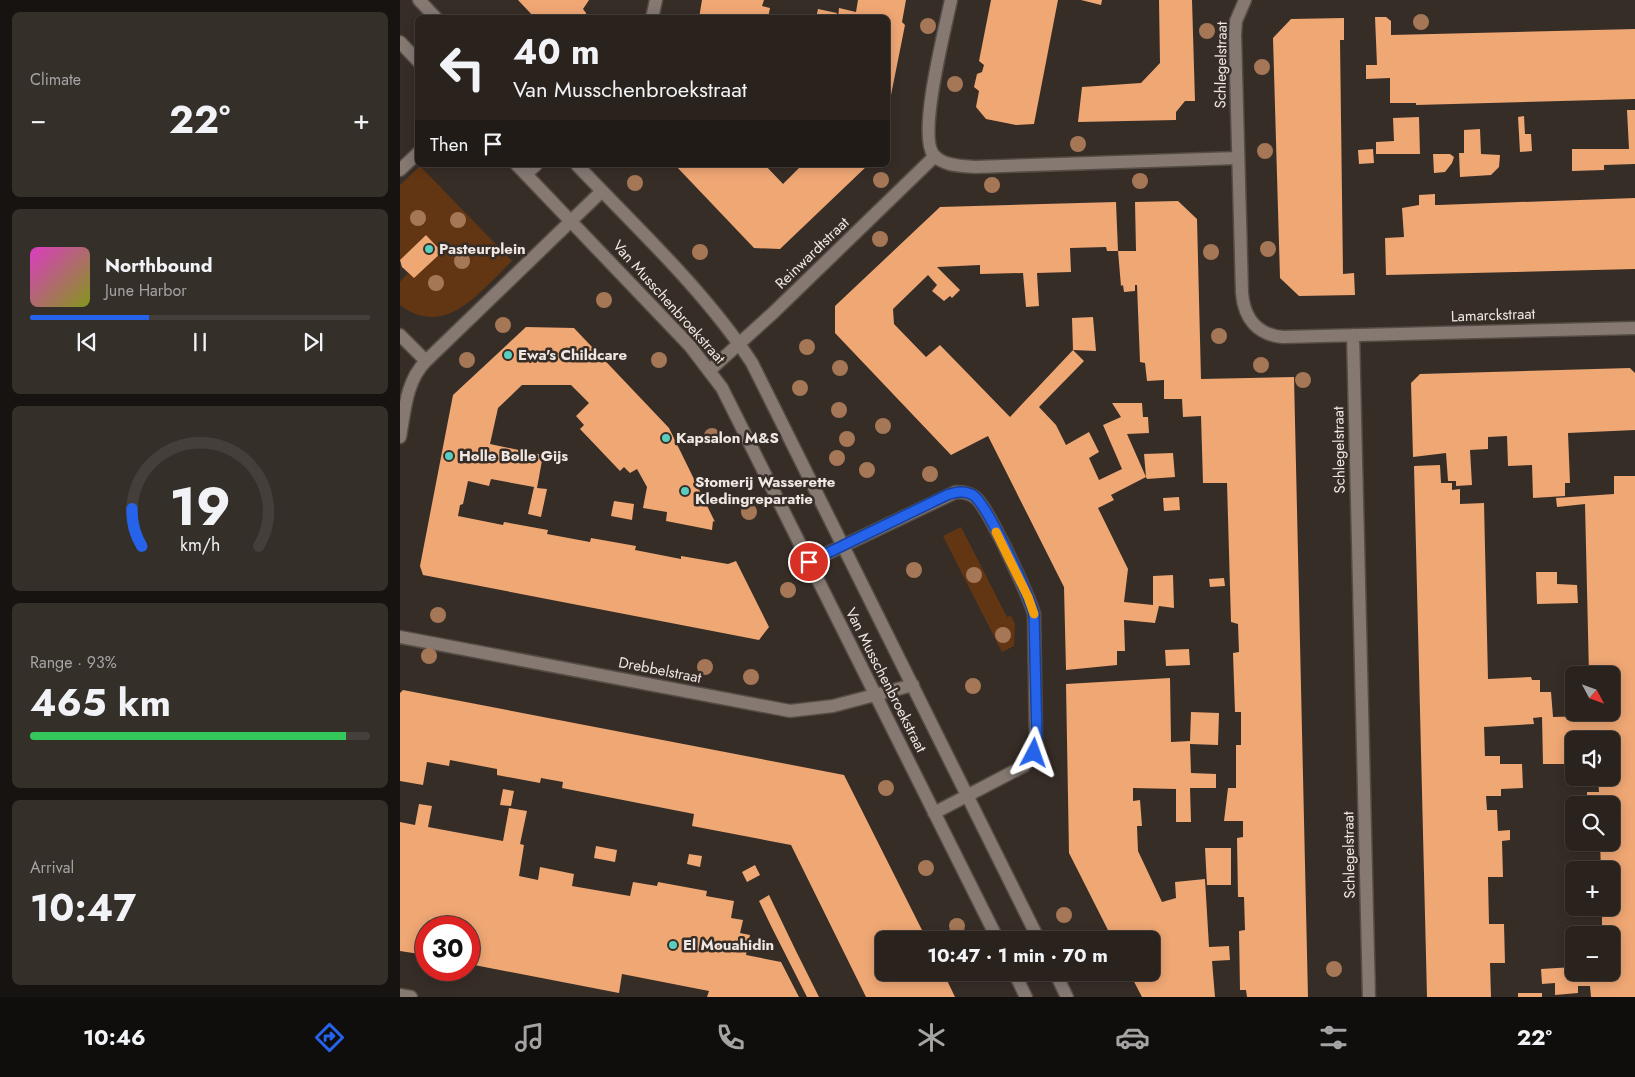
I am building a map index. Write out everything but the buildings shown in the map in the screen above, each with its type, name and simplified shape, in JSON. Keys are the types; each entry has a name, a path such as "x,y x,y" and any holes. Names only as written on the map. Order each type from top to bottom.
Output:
{"street":[{"path":"419,0 433,15"},
{"path":"653,15 656,0"},
{"path":"951,0 928,117 928,140 935,156 951,164 976,166 1237,158"},
{"name":"Schlegelstraat","path":"1245,0 1236,21 1235,35 1237,158 1242,295 1245,309 1251,322 1263,333 1272,336 1353,336 1369,997"},
{"path":"400,42 415,58"},
{"path":"400,170 415,156"},
{"name":"Reinwardtstraat","path":"710,370 935,156"},
{"name":"Van Musschenbroekstraat","path":"579,167 697,292 739,344 764,386 1035,931"},
{"name":"Van Musschenbroekstraat","path":"522,170 672,327 710,370 730,401 994,931"},
{"path":"400,437 410,383 416,371 602,192"},
{"name":"Lamarckstraat","path":"1353,336 1635,328"},
{"path":"400,335 426,361"},
{"path":"809,562 956,492 973,496 985,509 1028,597 1034,614 1037,740 1034,753 1028,764 934,812"},
{"name":"Drebbelstraat","path":"400,637 790,711 814,710 876,696 912,685"},
{"path":"1018,981 1026,997"},
{"path":"1059,981 1067,997"},
{"path":"400,995 411,997"}],"shaded area":[{"path":"421,167 512,261 475,297 462,307 447,314 433,317 417,314 400,305 400,282 408,273 410,275 442,252 426,235 400,260 400,185"},
{"path":"961,527 1007,617 1011,616 1015,624 1014,646 1002,652 943,536"}],"slow traffic":[{"path":"996,532 1028,597 1034,614"}],"place":[{"name":"Pasteurplein","path":"429,249"},
{"name":"Ewa's Childcare","path":"508,355"},
{"name":"Kapsalon M&S","path":"666,438"},
{"name":"Holle Bolle Gijs","path":"449,456"},
{"name":"Stomerij Wasserette Kledingreparatie","path":"685,491"},
{"name":"El Mouahidin","path":"673,945"}],"route":[{"path":"809,562 947,495 962,492 968,493 978,500 985,509 1028,597 1034,614 1037,740 1034,753"}]}
